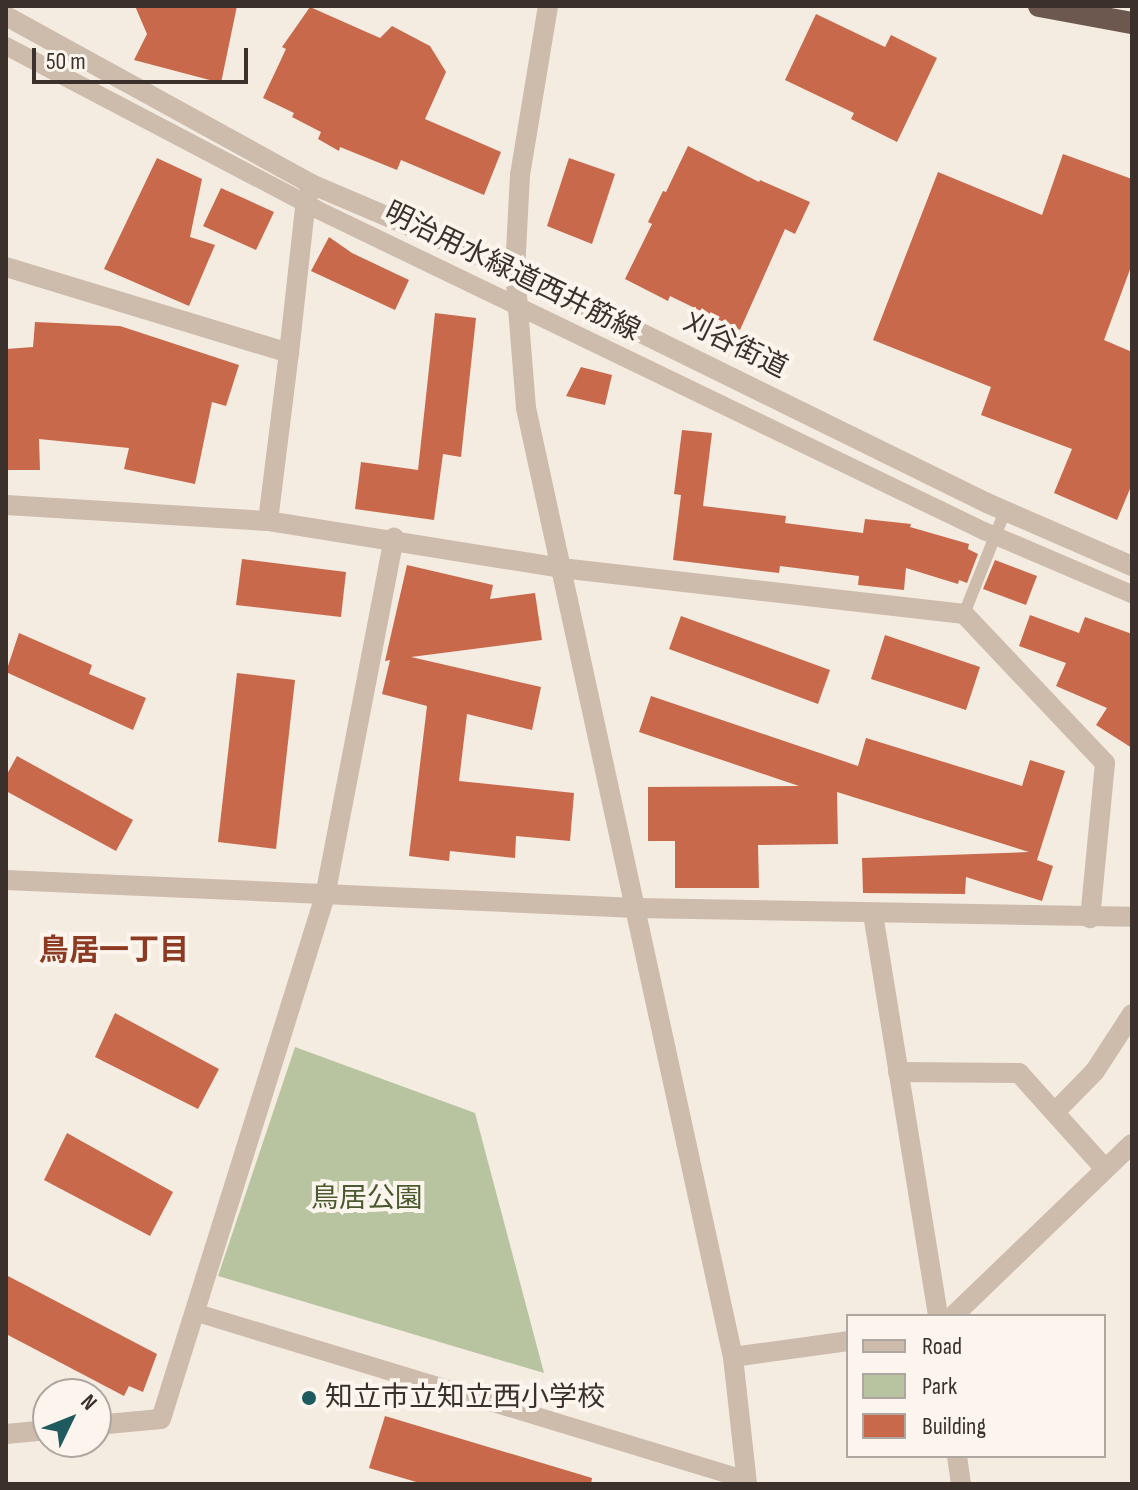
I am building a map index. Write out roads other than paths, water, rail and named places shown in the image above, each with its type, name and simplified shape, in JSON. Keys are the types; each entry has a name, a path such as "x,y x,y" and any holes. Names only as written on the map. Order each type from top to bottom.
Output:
{"highway":[{"path":"1039,6 1132,23"}],"street":[{"path":"194,1312 747,1482 733,1357 526,408 515,304 520,175 548,6"},
{"name":"刈谷街道","path":"6,16 311,184 515,271 1005,511 1132,566"},
{"name":"明治用水緑道西井筋線","path":"6,46 306,204 995,536 1132,594"},
{"path":"268,521 306,204 311,184"},
{"path":"6,267 289,353"},
{"path":"6,505 268,521 394,538 561,568 964,614 1105,763 1090,918"},
{"path":"112,1424 161,1419 325,896 394,538"},
{"path":"6,880 636,908 1132,917"},
{"path":"873,914 938,1314"},
{"path":"1055,1112 1095,1071 1132,1014"},
{"path":"898,1072 1019,1073 1105,1169"},
{"path":"955,1314 1132,1144"},
{"path":"733,1357 846,1341"},
{"path":"6,1434 32,1432"},
{"path":"957,1458 961,1484"}],"lane":[{"path":"964,614 1005,511"}],"place":[{"name":"知立市立知立西小学校","path":"309,1398"}],"district":[{"name":"鳥居一丁目","path":"114,951"}],"park label":[{"name":"鳥居公園","path":"367,1199"}]}
